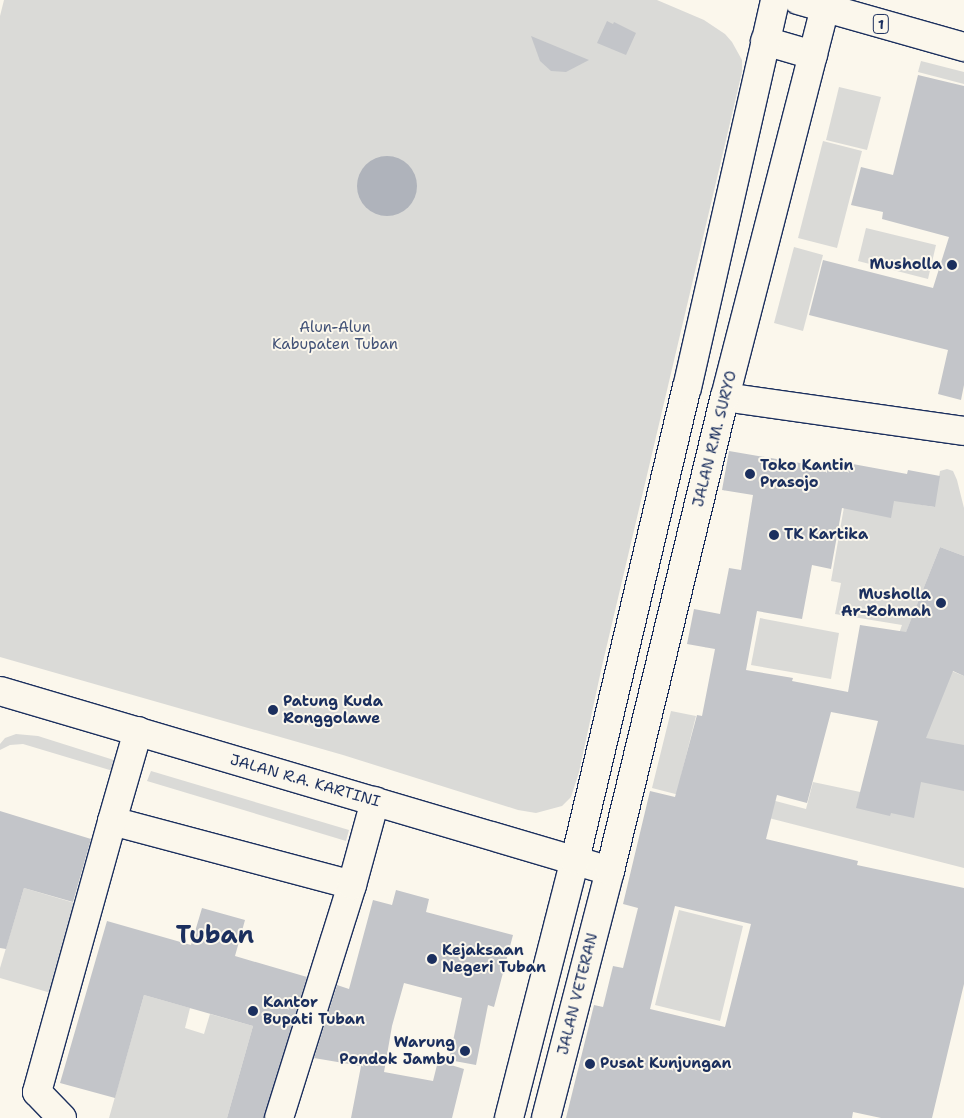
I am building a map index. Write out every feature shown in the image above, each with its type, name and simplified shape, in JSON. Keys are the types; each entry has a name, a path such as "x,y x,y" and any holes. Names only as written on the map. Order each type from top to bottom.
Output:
{"main road":[{"path":"509,1118 575,860 687,388 775,0"},
{"name":"1","path":"798,0 964,47"},
{"name":"JALAN R.M. SURYO","path":"610,871 725,397 825,8"},
{"path":"765,41 813,55"},
{"path":"687,388 725,397 953,430 964,450"},
{"name":"JALAN R.A. KARTINI","path":"0,691 610,871"},
{"path":"62,1118 36,1092 138,731"},
{"path":"279,1118 352,886 375,801"},
{"path":"112,821 352,886"},
{"name":"JALAN VETERAN","path":"546,1118 610,871"}],"green space":[{"name":"Alun-Alun Kabupaten Tuban","path":"4,0 657,0 704,20 725,34 732,42 742,60 742,72 602,666 579,772 571,797 562,806 536,813 518,810 343,755 0,657 0,16"},
{"path":"921,61 964,72 964,84 918,72"},
{"path":"839,87 881,97 867,150 826,140"},
{"path":"823,141 862,151 837,248 798,238"},
{"path":"866,228 936,245 928,279 858,261"},
{"path":"794,247 823,255 803,331 774,323"},
{"path":"947,469 953,471 957,480 964,508 964,556 940,547 899,650 964,676 964,868 652,788 671,711 696,716 681,776 806,809 813,782 898,800 896,642 902,625 835,614 841,583 831,581 844,507 894,500 934,507 940,471"},
{"path":"760,618 839,633 831,679 751,665"},
{"path":"16,734 38,736 117,761 113,771 23,744 10,745 0,750 0,744 5,738"},
{"path":"151,771 349,830 346,841 147,781"},
{"path":"24,888 88,907 61,996 0,978 0,968"},
{"path":"679,910 743,926 720,1021 655,1005"},
{"path":"144,995 190,1008 185,1028 204,1034 210,1014 253,1026 227,1118 109,1118"}],"shaded area":[{"path":"381,156 393,156 404,161 412,169 417,180 415,198 404,211 393,216 381,216 370,211 362,203 357,192 357,180 362,169 370,161"}],"building":[{"path":"607,21 613,24 614,22 636,33 626,55 597,43"},
{"path":"531,36 589,60 566,72 551,71 540,61"},
{"path":"918,75 964,86 964,385 961,400 938,394 948,350 809,315 823,260 933,288 949,237 882,219 883,212 851,205 861,167 893,175"},
{"path":"729,451 829,468 831,460 907,474 908,470 940,476 935,507 894,501 891,518 842,508 831,569 812,565 802,619 757,611 746,670 793,678 792,681 848,692 860,625 906,632 940,547 964,556 964,676 953,671 926,738 964,745 964,791 921,782 914,818 891,813 890,816 856,808 878,721 831,712 807,803 777,795 766,839 858,861 857,865 964,888 964,984 932,1118 881,1118 853,1112 852,1118 566,1118 594,1005 603,1007 613,966 623,968 638,908 623,904 650,791 675,797 697,715 702,716 715,649 687,644 694,609 720,614 729,568 741,570 753,495 722,490","holes":["675,906 751,924 725,1027 650,1009"]},
{"path":"0,811 91,839 73,902 24,888 6,949 0,948"},
{"name":"Kejaksaan Negeri Tuban","path":"396,890 429,899 426,912 513,935 494,1007 488,1005 476,1065 449,1060 462,998 404,983 392,1026 384,1072 433,1081 438,1061 464,1069 452,1118 351,1118 361,1066 314,1058 337,985 349,989 373,900 392,905"},
{"name":"Kantor Bupati Tuban","path":"202,908 245,920 235,956 307,977 264,1118 227,1118 253,1026 144,995 115,1098 60,1083 107,921 191,945"}],"place":[{"name":"Musholla","path":"952,265"},
{"name":"Toko Kantin Prasojo","path":"750,474"},
{"name":"TK Kartika","path":"774,535"},
{"name":"Musholla Ar-Rohmah","path":"941,603"},
{"name":"Patung Kuda Ronggolawe","path":"273,710"},
{"name":"Kejaksaan Negeri Tuban","path":"432,959"},
{"name":"Kantor Bupati Tuban","path":"253,1011"},
{"name":"Warung Pondok Jambu","path":"465,1051"},
{"name":"Pusat Kunjungan","path":"590,1064"}],"district":[{"name":"Tuban","path":"215,934"}]}
